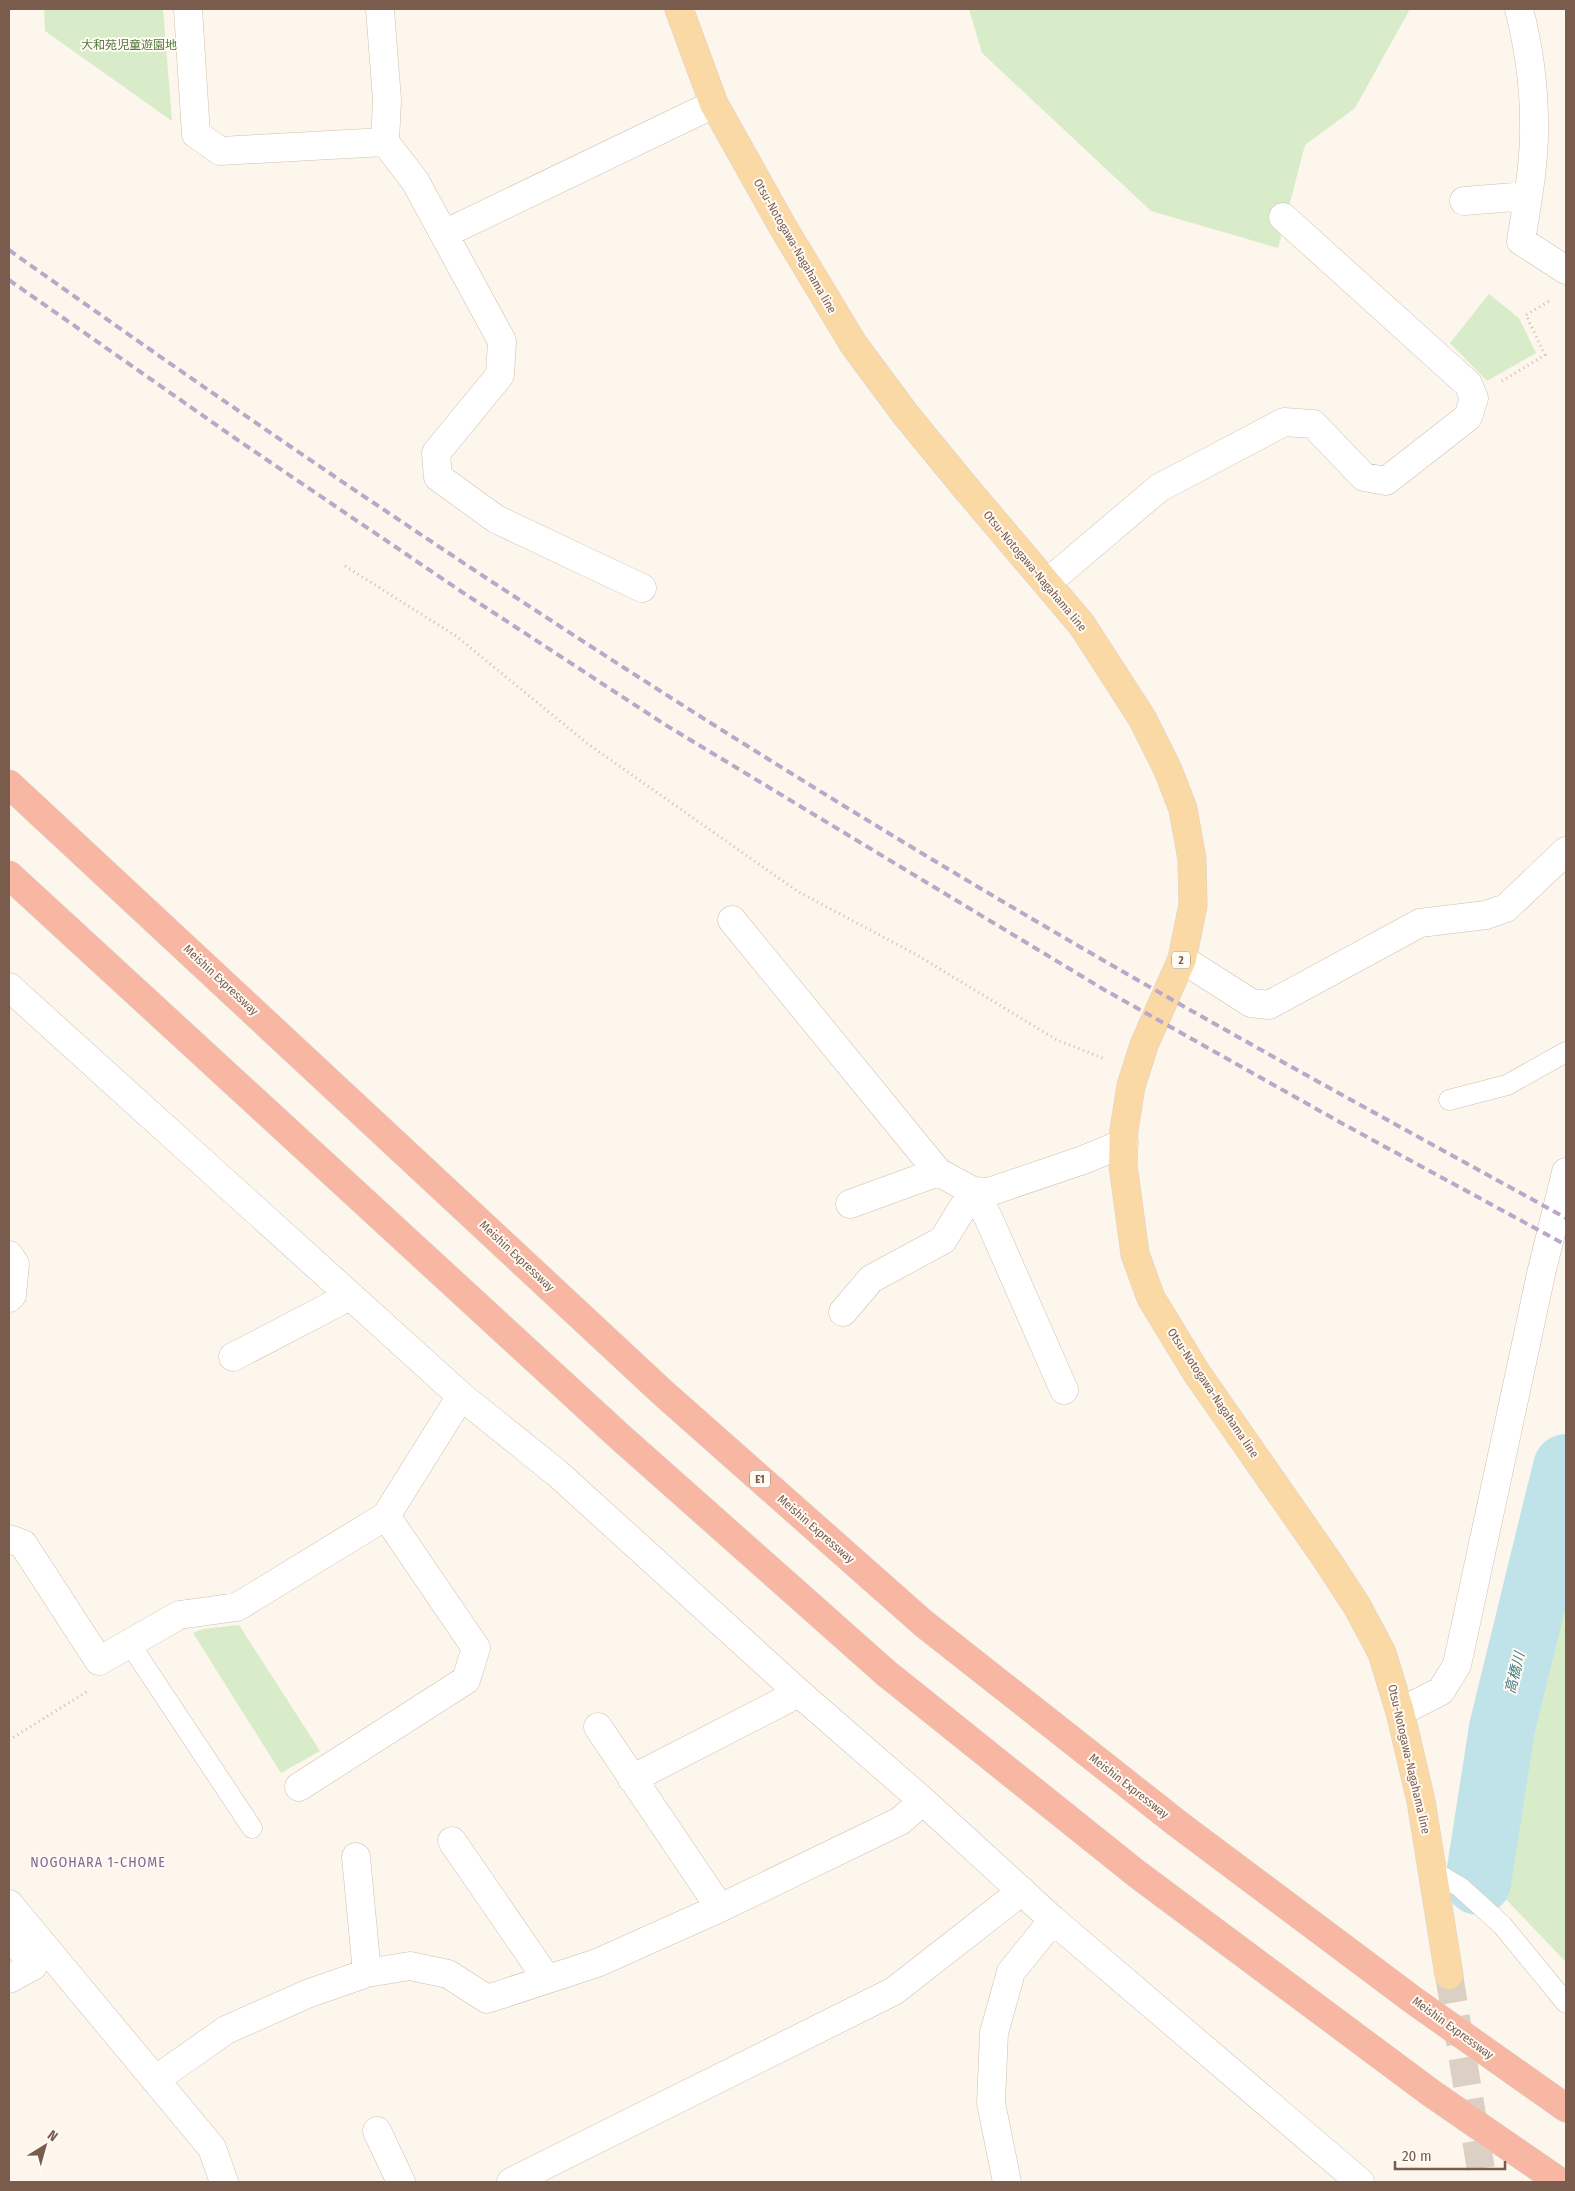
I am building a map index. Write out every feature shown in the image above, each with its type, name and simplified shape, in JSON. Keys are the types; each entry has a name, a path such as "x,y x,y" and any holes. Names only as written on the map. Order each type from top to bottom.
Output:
{"highway":[{"name":"Meishin Expressway","path":"9,784 662,1392 923,1623 1178,1824 1406,1994 1566,2108"},
{"path":"9,875 619,1436 886,1673 1145,1880 1432,2093 1560,2182"}],"main road":[{"name":"Otsu-Notogawa-Nagahama line","path":"679,9 693,52 714,104 784,229 854,345 964,487 1082,625 1142,718 1168,770 1183,809 1192,860 1192,905 1182,959 1144,1045 1131,1086 1123,1165 1127,1203 1136,1254 1151,1298 1196,1372 1328,1560 1357,1606 1382,1653 1400,1712 1421,1802 1449,1974"}],"street":[{"path":"188,9 196,134 220,151 385,142"},
{"path":"380,9 387,100 385,142 415,181 502,341 500,375 436,453 438,477 496,520 642,588"},
{"path":"1519,9 1526,36 1534,123 1528,196 1521,242 1566,270"},
{"path":"444,234 714,104"},
{"path":"1464,201 1528,196"},
{"path":"1047,583 1159,488 1284,422 1313,424 1364,477 1386,481 1468,417 1474,398 1468,384 1283,217"},
{"path":"1182,959 1251,1003 1269,1005 1420,923 1486,915 1506,908 1566,851"},
{"path":"732,920 938,1172 973,1191 989,1192 1083,1160 1124,1143"},
{"path":"9,988 461,1396 557,1472 799,1693 923,1801 1053,1920 1360,2182"},
{"path":"850,1204 938,1172"},
{"path":"1400,1712 1442,1691 1457,1665 1539,1283 1566,1172"},
{"path":"843,1312 871,1279 943,1240 973,1191"},
{"path":"973,1191 988,1217 1064,1390"},
{"path":"9,1255 15,1264 12,1295 9,1298"},
{"path":"233,1357 350,1296"},
{"path":"9,1539 23,1544 99,1661 179,1615 237,1607 386,1516 461,1396"},
{"path":"299,1787 466,1680 476,1648 386,1516"},
{"path":"632,1779 799,1693"},
{"path":"598,1727 720,1908"},
{"path":"155,2080 226,2030 307,1994 367,1974 410,1966 448,1974 487,1999 597,1963 720,1908 900,1821 923,1801"},
{"path":"452,1841 547,1979"},
{"path":"356,1856 367,1974"},
{"path":"511,2182 894,1991 1022,1891"},
{"path":"9,1904 212,2148 224,2182"},
{"path":"1007,2182 991,2103 994,2033 1011,1972 1053,1920"},
{"path":"9,1934 34,1966 9,1979"},
{"path":"376,2132 400,2182"}],"lane":[{"path":"1449,1100 1507,1086 1566,1052"},
{"path":"130,1644 252,1828"},
{"path":"1433,1871 1460,1887 1502,1925 1566,2003"}],"path":[{"path":"1474,398 1545,355 1526,315 1558,296"},
{"path":"345,566 456,636 588,744 797,891 917,955 1057,1040 1136,1071"},
{"path":"9,1740 93,1688 99,1661"}],"green space":[{"name":"大和苑児童遊園地","path":"44,9 163,9 172,121 45,31"},
{"path":"969,9 1410,9 1355,108 1305,145 1278,248 1151,211 982,53"},
{"path":"1489,294 1519,318 1536,353 1487,381 1450,343"},
{"path":"1566,1566 1566,1962 1496,1889"},
{"path":"239,1625 320,1751 281,1773 193,1633 203,1629"}],"waterway":[{"name":"高橋川","path":"1478,1882 1502,1728 1566,1467"}],"tunnel":[{"path":"1449,1975 1483,2182"}],"railway":[{"path":"9,250 279,439 553,622 692,711 973,884 1115,967 1340,1094 1566,1218"},
{"path":"9,280 242,443 462,592 664,724 1103,989 1345,1125 1566,1245"}],"district":[{"name":"NOGOHARA 1-CHOME","path":"98,1862"}]}
